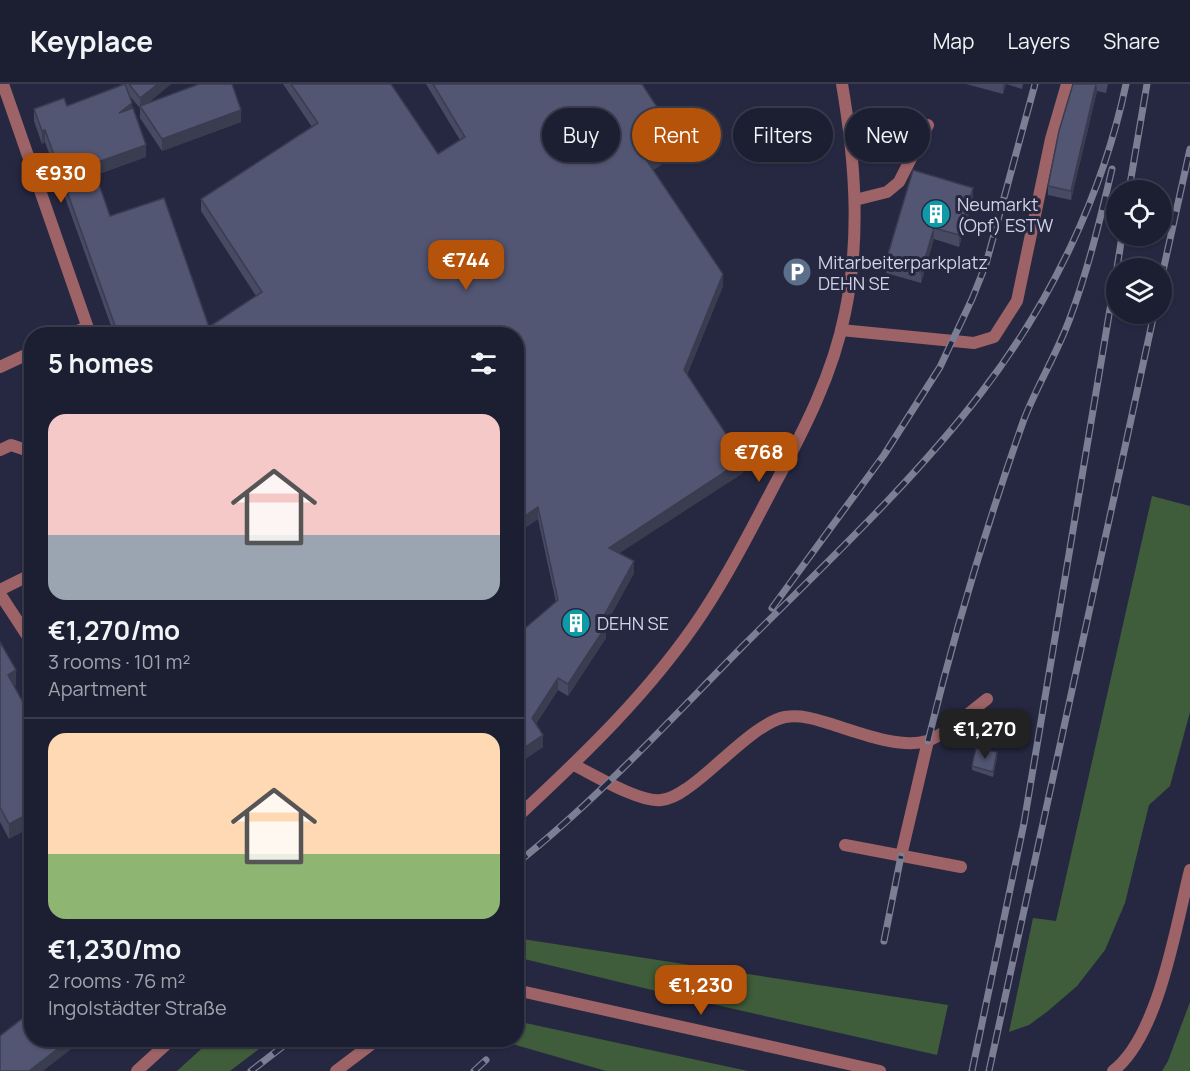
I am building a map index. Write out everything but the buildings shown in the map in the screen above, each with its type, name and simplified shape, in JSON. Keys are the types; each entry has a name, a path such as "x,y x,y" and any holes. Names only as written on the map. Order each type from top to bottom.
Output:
{"street":[{"path":"3,84 88,327"},
{"path":"524,811 573,765 654,678 702,614 760,514 794,449 825,380 841,330 852,270 855,200 852,155 842,84"},
{"path":"841,330 974,343 994,337 1017,301 1051,139 1066,84"},
{"path":"855,200 887,192 899,182 909,162"},
{"path":"0,367 24,356"},
{"path":"0,450 11,445 24,449"},
{"path":"24,578 0,592 24,630"},
{"path":"573,765 646,800 662,800 675,796 699,780 762,728 784,717 807,716 873,737 894,741 928,741 958,722 987,699"},
{"path":"901,856 928,741"},
{"path":"845,845 961,867"},
{"path":"1113,1071 1129,1054 1146,1028 1157,1000 1190,870"},
{"path":"524,992 880,1071"},
{"path":"137,1071 163,1047"},
{"path":"336,1071 368,1047"}],"green space":[{"path":"1152,496 1190,506 1190,712 1170,786 1149,805 1125,903 1105,950 1077,986 1048,1011 1029,1025 1009,1032 1033,918 1056,921"},
{"path":"524,939 948,1005 937,1055 524,959"},
{"path":"1190,1002 1190,1071 1162,1071 1168,1061"},
{"path":"524,1023 748,1071 606,1071 522,1047"},
{"path":"203,1047 262,1047 230,1071 177,1071"}],"railway":[{"path":"772,608 884,455 940,367 986,264 1035,84"},
{"path":"524,857 604,786 835,555 926,459 981,393 1030,323 1071,246 1103,166 1126,84"},
{"path":"1131,180 1147,84"},
{"path":"1166,258 1190,149"},
{"path":"928,741 971,581 996,501 1023,422 1065,331 1076,300 1093,245 1112,169"},
{"path":"1119,258 1120,246"},
{"path":"972,1071 1024,823 1107,324"},
{"path":"989,1071 1152,324"},
{"path":"884,941 901,856"},
{"path":"251,1071 282,1047"},
{"path":"474,1071 486,1060"}],"place":[{"name":"Neumarkt (Opf) ESTW","path":"936,214"},
{"name":"Mitarbeiterparkplatz DEHN SE","path":"797,272"},
{"name":"DEHN SE","path":"576,623"}]}
